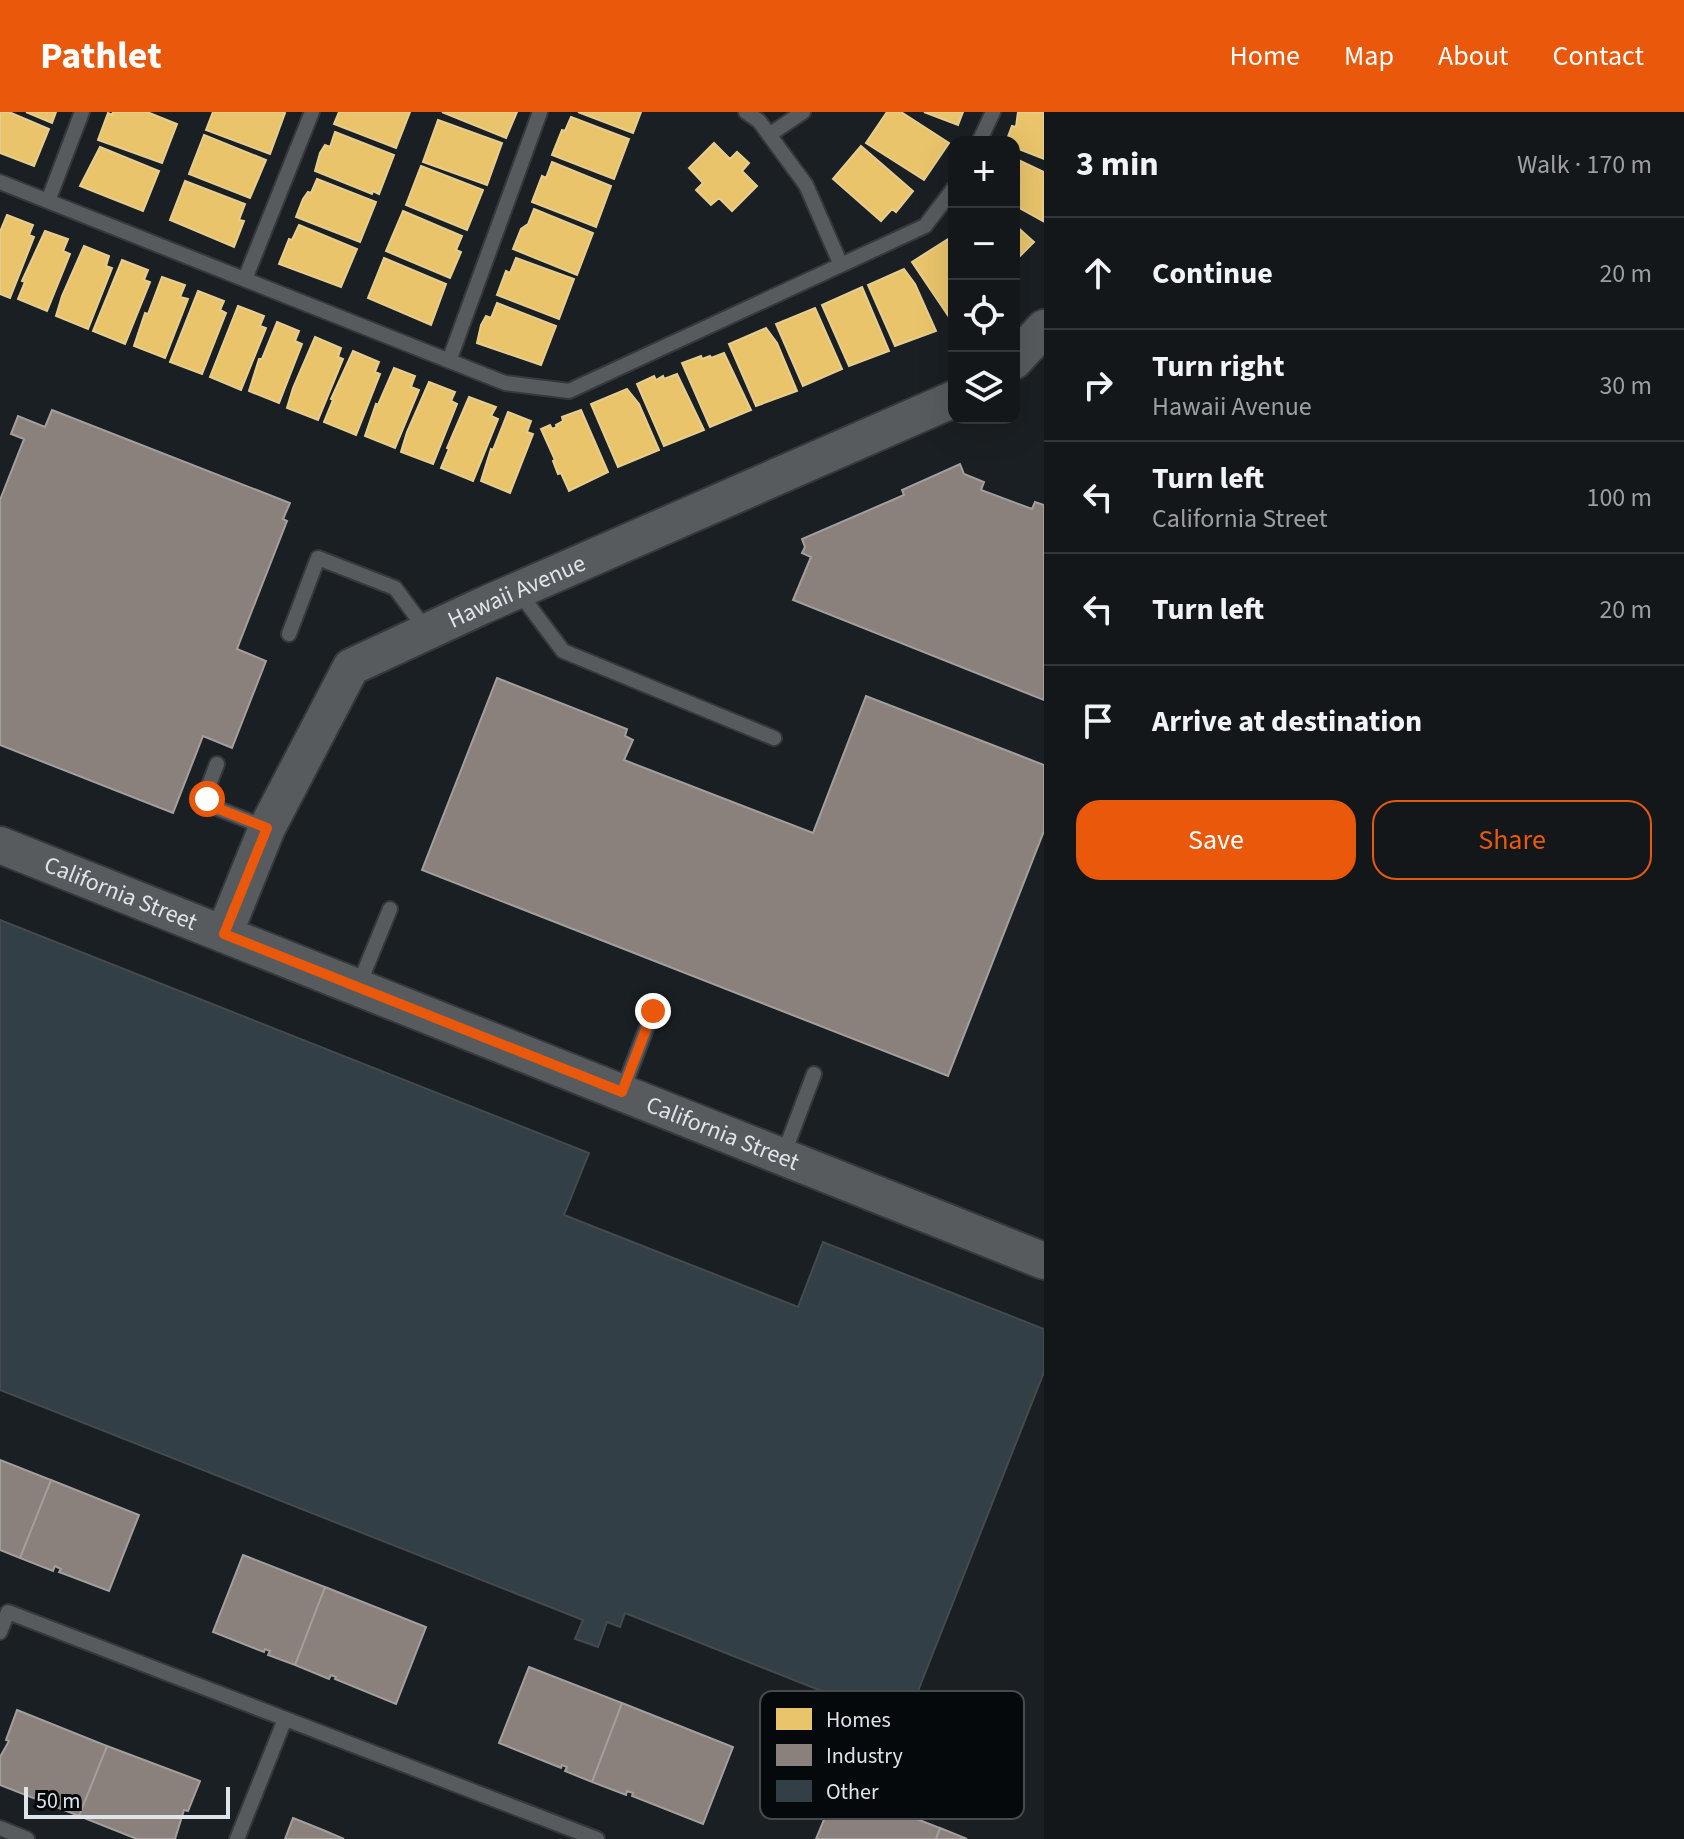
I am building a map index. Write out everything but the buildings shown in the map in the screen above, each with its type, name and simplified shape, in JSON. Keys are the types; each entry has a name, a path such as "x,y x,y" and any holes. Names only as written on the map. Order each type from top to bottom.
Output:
{"street":[{"path":"1020,354 1044,328"},
{"name":"Hawaii Avenue","path":"224,934 267,828 351,667 948,402"},
{"name":"California Street","path":"0,845 1044,1261"}],"lane":[{"path":"48,201 82,112"},
{"path":"245,279 312,112"},
{"path":"449,361 540,112"},
{"path":"746,112 759,121 806,185 841,265"},
{"path":"769,135 803,112"},
{"path":"982,136 993,112"},
{"path":"0,182 505,383 569,391 925,226 948,196"},
{"path":"289,634 318,558 395,588 427,632"},
{"path":"518,591 563,651 774,738"},
{"path":"217,764 207,790 209,805 267,828"},
{"path":"358,987 390,909"},
{"path":"622,1092 653,1011"},
{"path":"783,1156 814,1074"},
{"path":"0,1632 4,1610 575,1835 597,1839"},
{"path":"237,1839 285,1719"},
{"path":"0,1828 27,1839"}],"route":[{"path":"207,799 209,805 267,828 224,934 622,1092 653,1011"}]}
